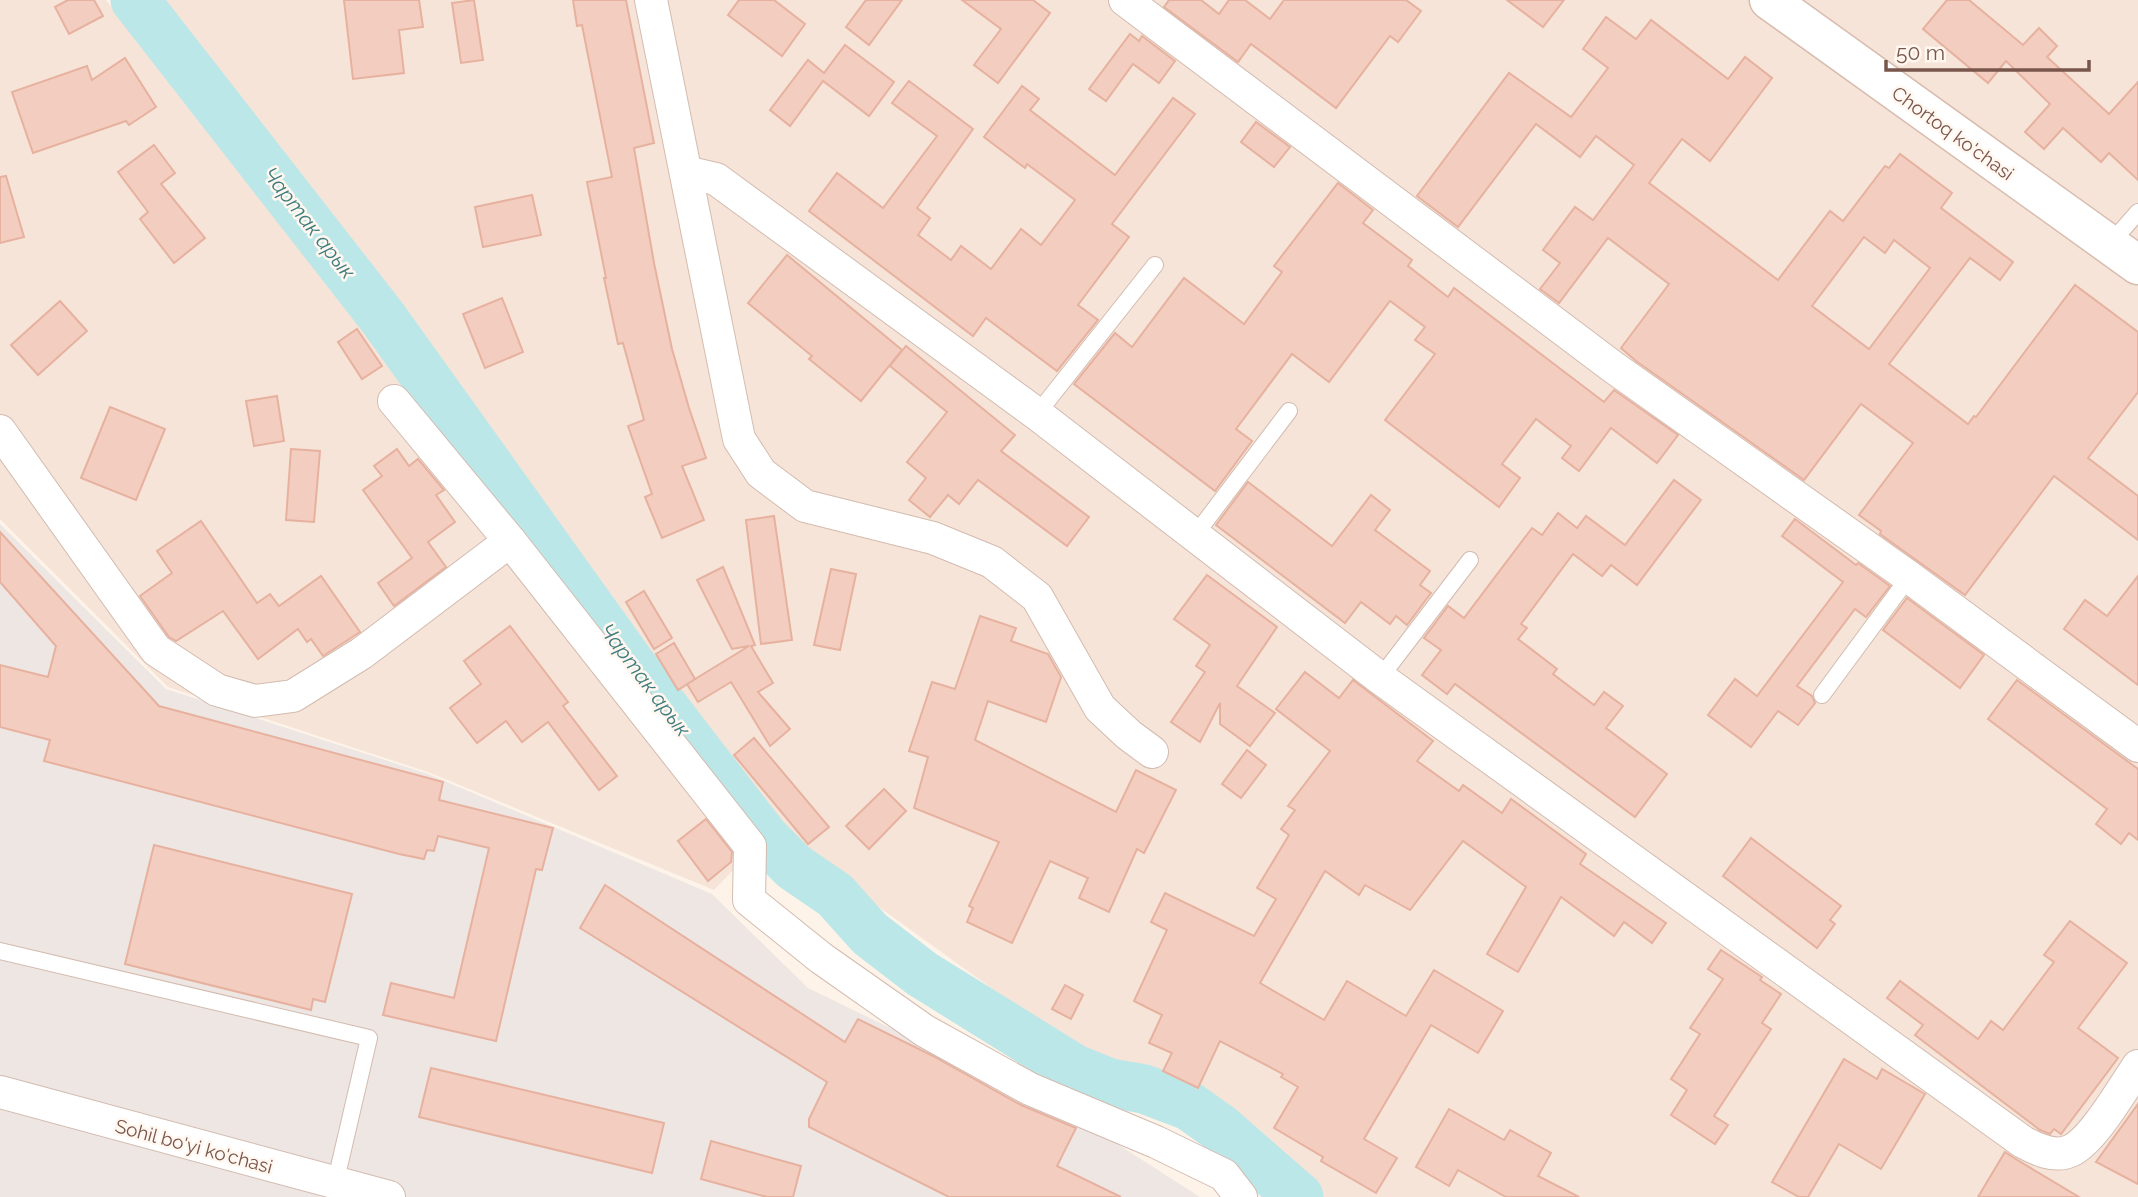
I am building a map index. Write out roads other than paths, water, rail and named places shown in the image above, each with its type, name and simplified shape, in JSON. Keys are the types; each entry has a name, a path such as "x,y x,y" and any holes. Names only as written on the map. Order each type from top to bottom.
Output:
{"street":[{"path":"651,0 739,439 761,473 804,506 933,538 992,562 1037,597 1101,708 1129,735 1152,752"},
{"path":"1125,0 1613,367 1909,577 2138,746"},
{"name":"Chortoq ko'chasi","path":"1769,0 2123,255"},
{"path":"686,172 716,178 1037,415 1380,678 2023,1142 2045,1153 2068,1152 2089,1137 2138,1066"},
{"path":"394,401 510,541 750,846 749,900 821,958 925,1031 1030,1089 1156,1142 1223,1175 1241,1197"},
{"path":"0,431 156,650 216,690 255,701 293,696 350,661 510,541"},
{"name":"Sohil bo'yi ko'chasi","path":"0,1092 389,1197"}],"lane":[{"path":"2123,255 2138,212"},
{"path":"1037,415 1155,265"},
{"path":"1195,535 1289,411"},
{"path":"1380,678 1470,561"},
{"path":"1822,695 1909,577"},
{"path":"0,951 369,1038 335,1184"}],"waterway":[{"name":"Чартак арык","path":"135,0 383,318 633,667 764,837 794,867 835,895 870,934 922,974 1075,1069 1110,1083 1144,1089 1189,1106 1220,1128 1299,1197"}]}
